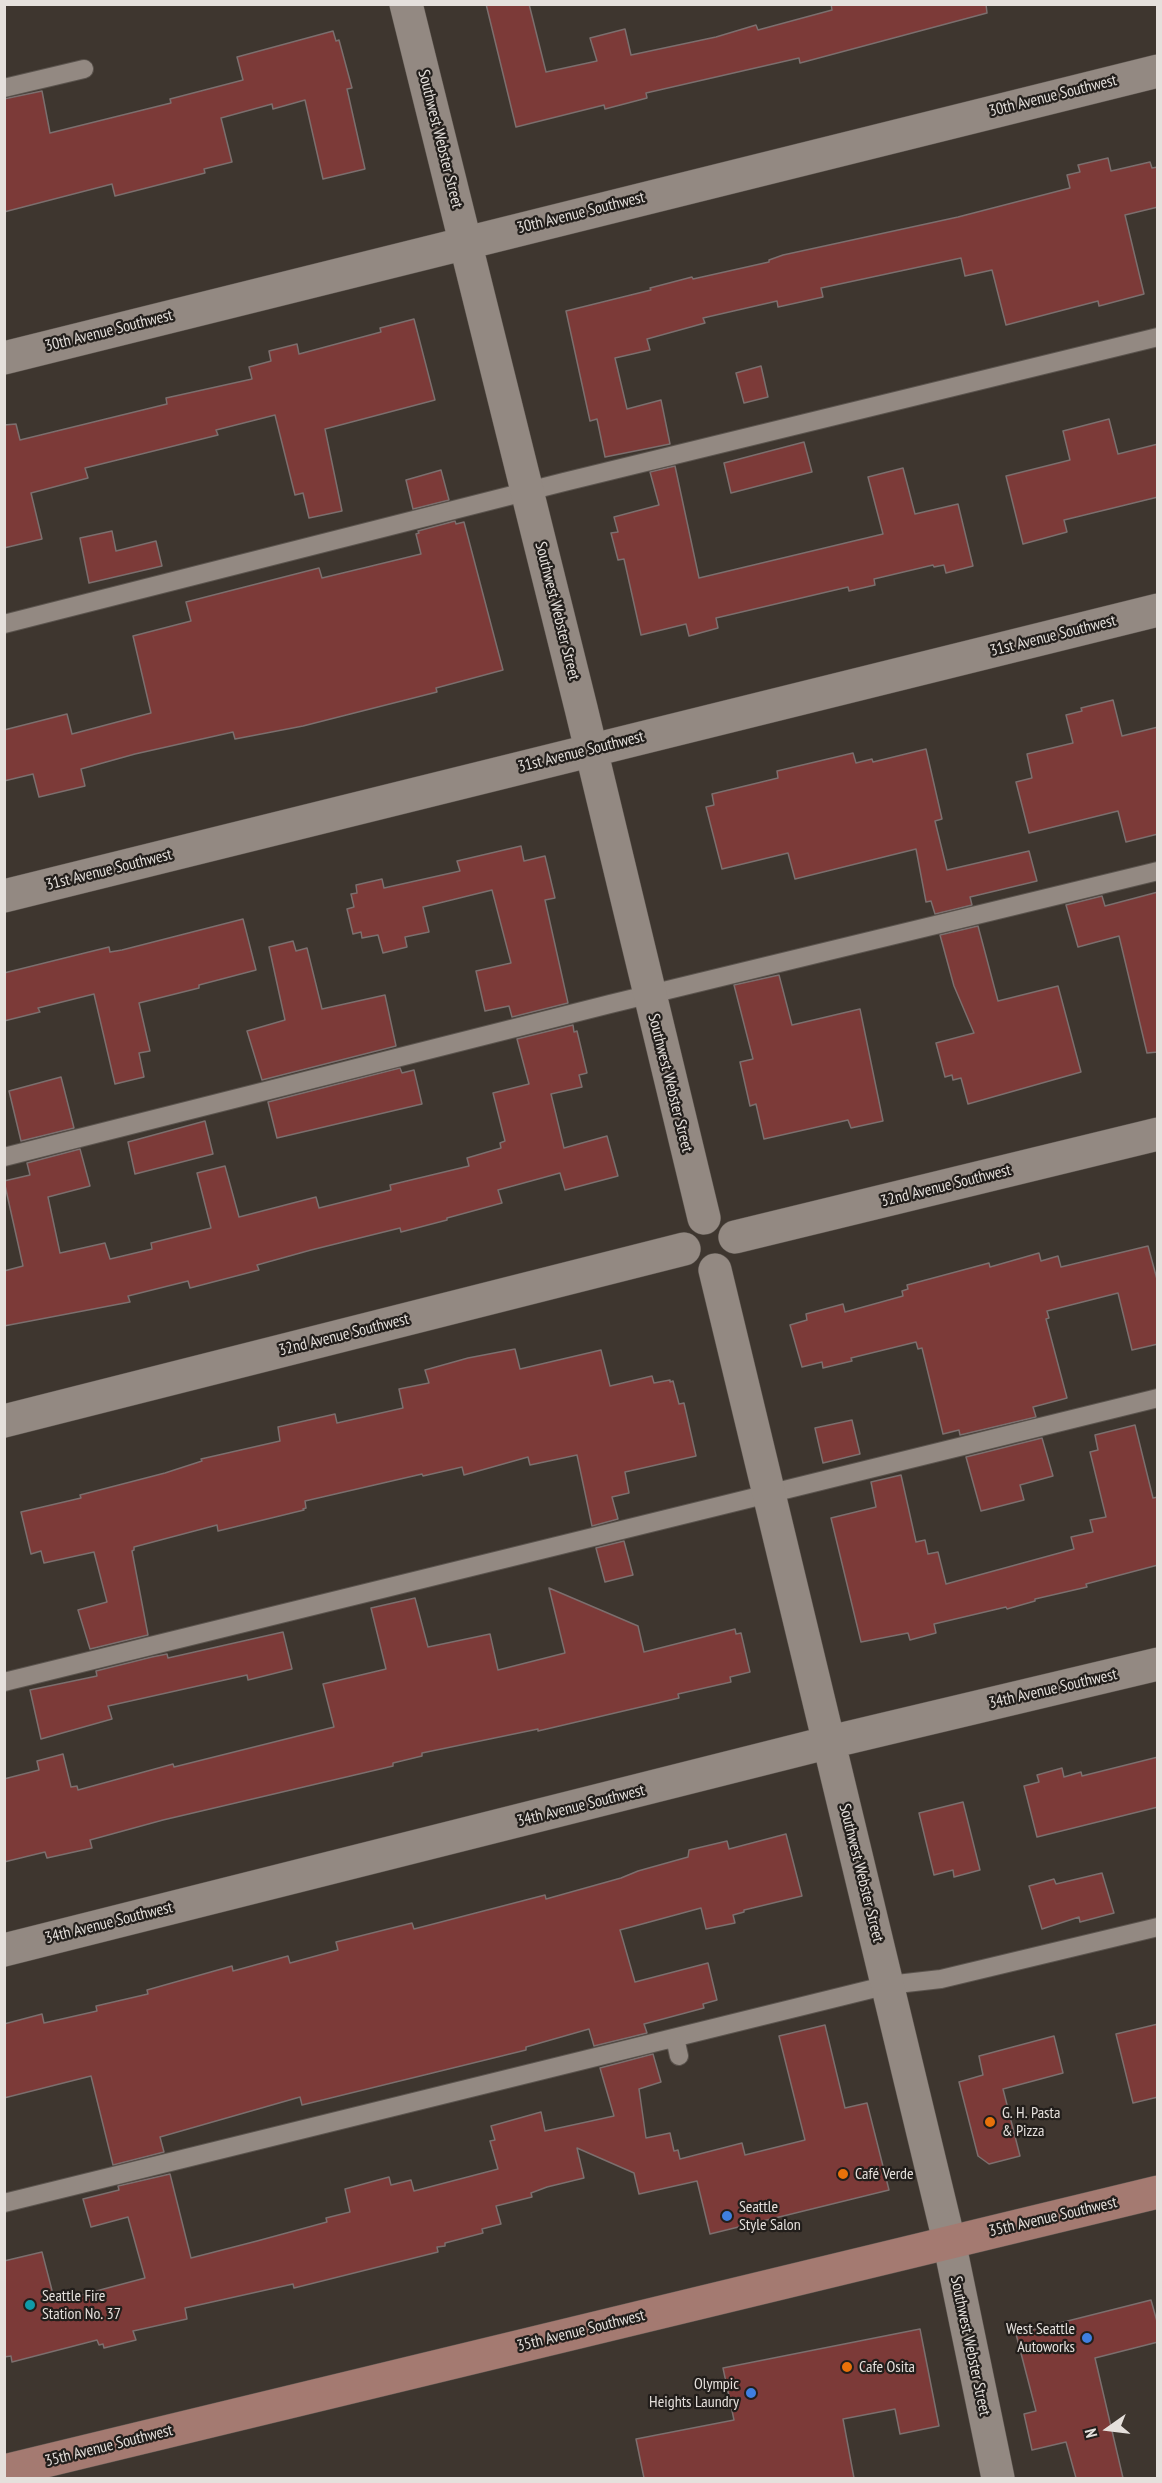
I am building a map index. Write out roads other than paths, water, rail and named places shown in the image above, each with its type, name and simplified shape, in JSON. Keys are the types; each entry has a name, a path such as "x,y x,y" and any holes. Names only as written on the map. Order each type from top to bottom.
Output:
{"main road":[{"name":"35th Avenue Southwest","path":"4,2471 1158,2192"}],"street":[{"name":"Southwest Webster Street","path":"406,4 528,492 648,995 704,1218"},
{"name":"30th Avenue Southwest","path":"4,357 1158,71"},
{"name":"31st Avenue Southwest","path":"4,896 1158,610"},
{"name":"32nd Avenue Southwest","path":"735,1237 1158,1134"},
{"path":"704,1218 723,1221 735,1237 735,1250 732,1257 727,1264 715,1270 704,1270 696,1266 689,1260 684,1249 685,1234 690,1226 704,1218"},
{"name":"32nd Avenue Southwest","path":"4,1421 684,1249"},
{"name":"Southwest Webster Street","path":"715,1270 949,2241 998,2478"},
{"name":"34th Avenue Southwest","path":"4,1950 830,1742 1158,1664"}],"lane":[{"path":"4,88 84,69"},
{"path":"4,624 1158,337"},
{"path":"4,1157 648,995 1158,871"},
{"path":"4,1682 1158,1398"},
{"path":"4,2203 675,2038 743,2030 888,1984 941,1979 1158,1927"},
{"path":"675,2038 679,2056"}],"place":[{"name":"G. H. Pasta & Pizza","path":"990,2122"},
{"name":"Café Verde","path":"843,2174"},
{"name":"Seattle Style Salon","path":"727,2216"},
{"name":"Seattle Fire Station No. 37","path":"30,2305"},
{"name":"West Seattle Autoworks","path":"1087,2338"},
{"name":"Cafe Osita","path":"847,2367"},
{"name":"Olympic Heights Laundry","path":"751,2393"}]}
